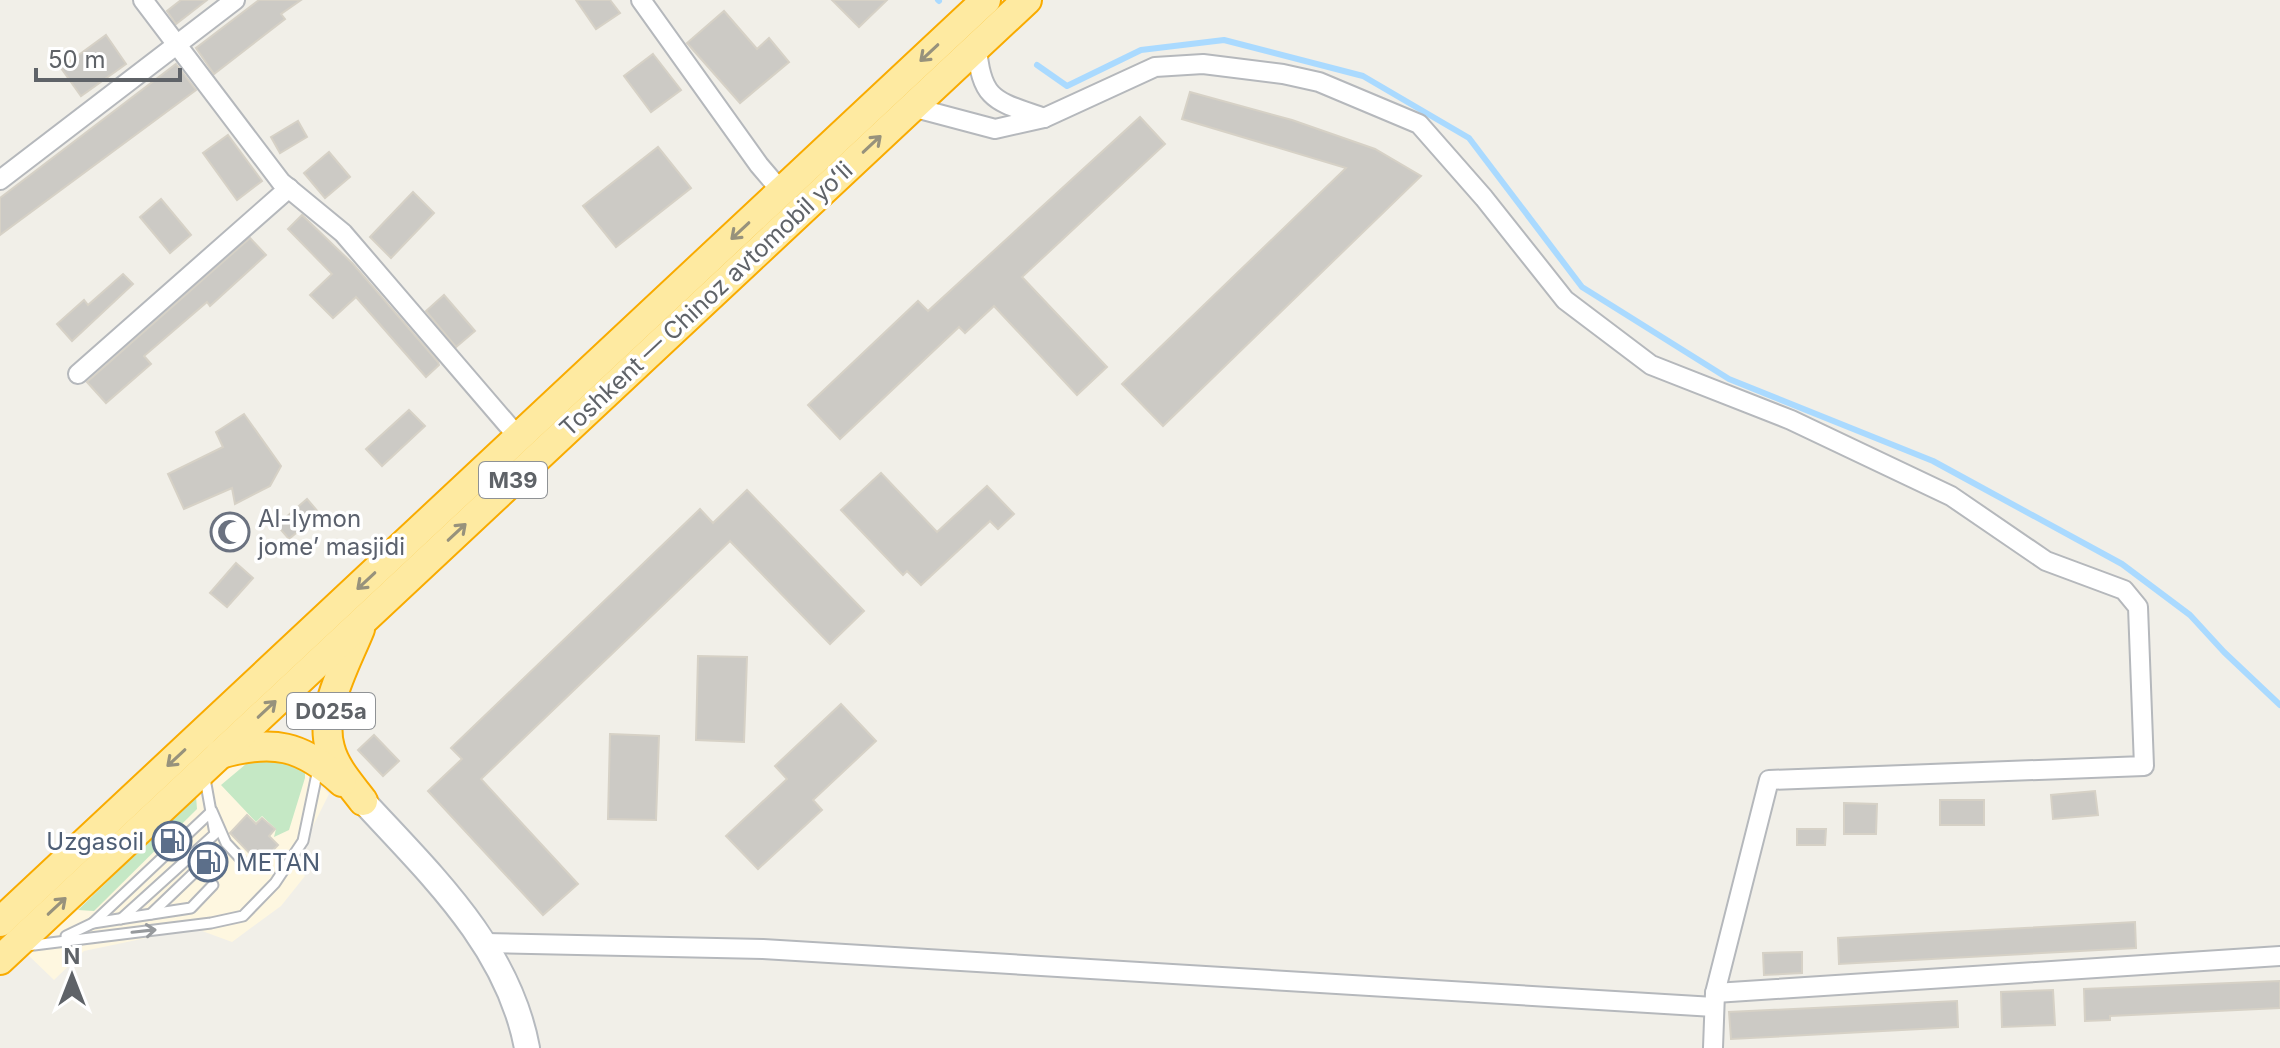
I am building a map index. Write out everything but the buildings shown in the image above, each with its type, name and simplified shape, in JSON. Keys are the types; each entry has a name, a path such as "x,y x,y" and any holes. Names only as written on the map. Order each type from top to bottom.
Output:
{"highway":[{"name":"Toshkent — Chinoz avtomobil yoʻli","path":"0,922 986,0"},
{"name":"Toshkent — Chinoz avtomobil yoʻli","path":"6,954 1027,0"},
{"path":"570,390 565,401 566,408 571,414 582,416"},
{"name":"D025a","path":"363,801 335,762 327,730 333,698 365,618"},
{"name":"D025a","path":"211,762 247,746 272,745 305,753 363,801"}],"main road":[{"name":"D025a","path":"363,801 449,893 485,943 510,994 527,1048"}],"street":[{"path":"143,0 281,182 343,233 519,438"},
{"path":"0,180 235,0"},
{"path":"641,0 759,165 782,192"},
{"path":"977,47 979,76 997,101 1044,118"},
{"path":"912,107 995,129 1044,118 1155,67 1203,64 1319,82 1419,124 1484,198 1565,300 1651,365 1791,420 1951,496 2046,561 2124,590 2138,607 2144,766 1769,780 1714,1000 1713,1048"},
{"path":"78,374 289,188"},
{"path":"485,943 763,949 1714,1000 2280,956"}],"lane":[{"path":"6,954 55,941 211,923 243,916 275,883 303,841 327,730"},
{"path":"121,919 215,834 211,762"},
{"path":"212,811 226,843 240,858"},
{"path":"93,923 212,811"},
{"path":"151,914 198,869"},
{"path":"55,941 93,923 191,908 213,885"}],"shaded area":[{"path":"263,727 329,794 294,864 305,876 281,906 232,942 194,928 84,951 54,980 25,952"}],"green space":[{"path":"266,759 305,765 305,778 289,830 274,837 276,829 262,816 256,822 221,785 246,764"},
{"path":"196,796 197,809 94,911 78,910"}],"waterway":[{"path":"1037,65 1067,86 1141,50 1224,40 1363,76 1469,138 1582,287 1729,379 1933,461 2122,564 2190,615 2280,705"}],"place":[{"name":"Al-Iymon jome’ masjidi","path":"230,532"},
{"name":"Uzgasoil","path":"172,841"},
{"name":"METAN","path":"208,862"}]}
